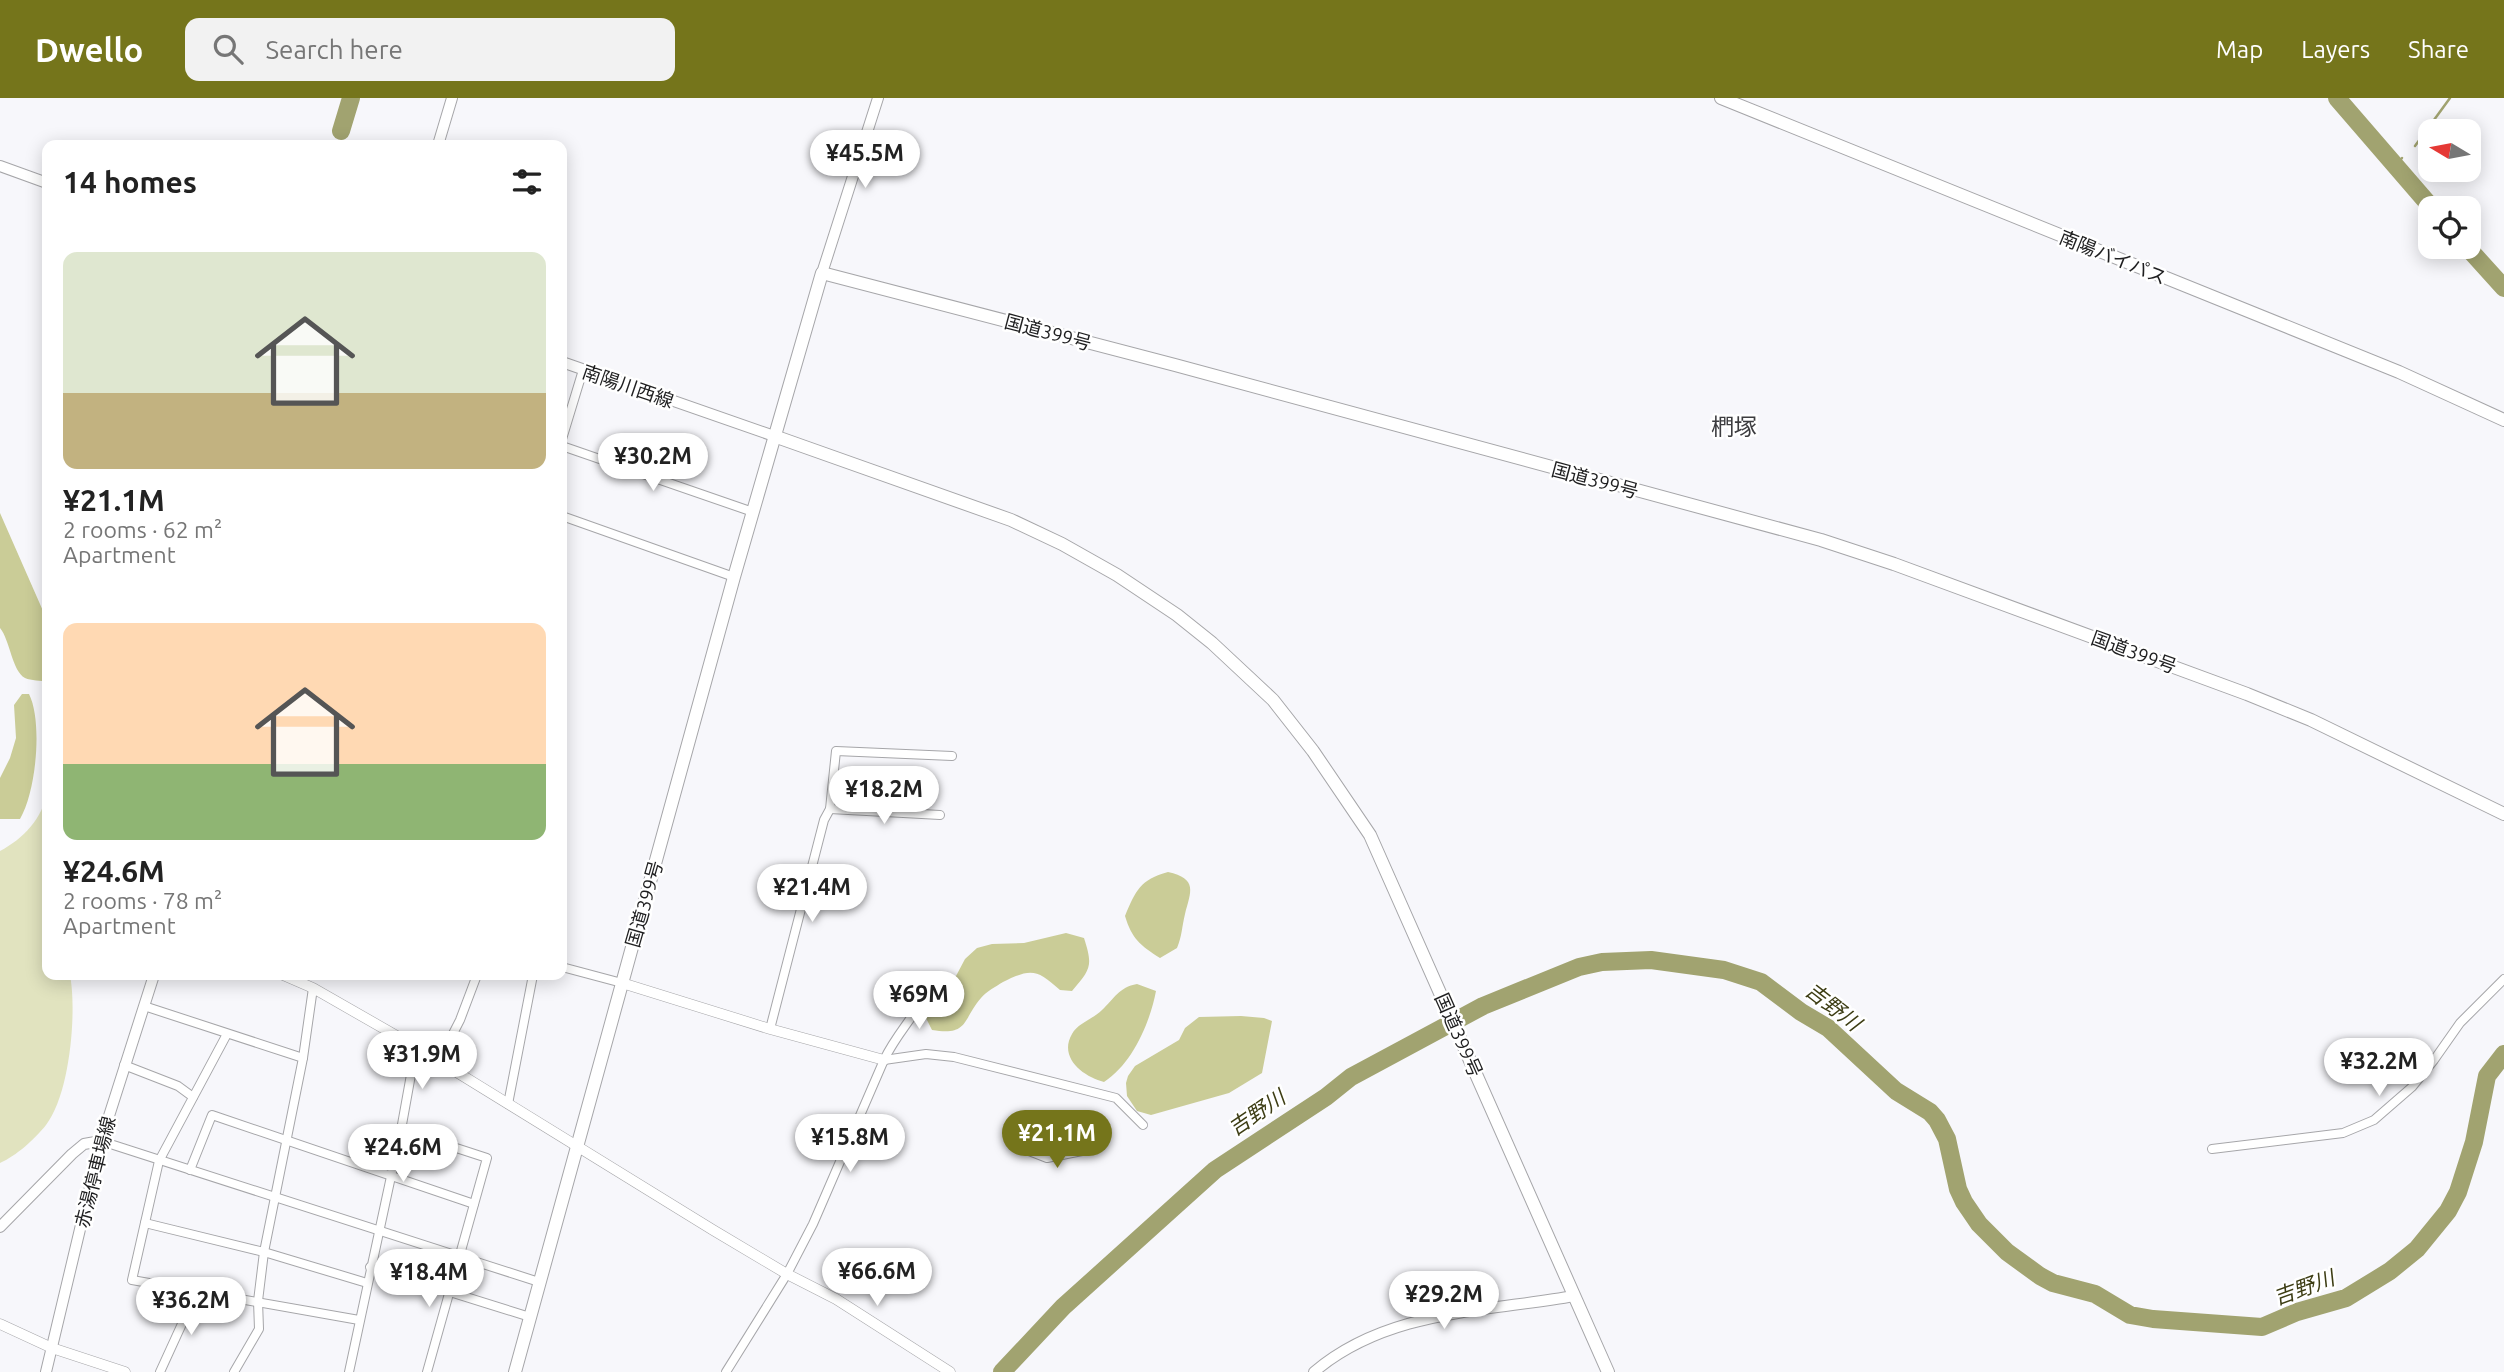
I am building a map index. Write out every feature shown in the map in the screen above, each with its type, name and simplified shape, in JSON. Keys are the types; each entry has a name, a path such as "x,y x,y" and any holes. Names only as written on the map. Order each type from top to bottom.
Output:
{"highway":[{"name":"南陽バイパス","path":"1721,98 2399,372 2504,420"},
{"name":"国道399号","path":"515,1372 734,577 822,273 1163,362 1828,542 2247,694 2311,720 2504,814"},
{"name":"国道399号","path":"774,436 1011,520 1117,575 1177,615 1273,700 1353,807 1370,835 1608,1372"}],"main road":[{"path":"439,140 452,98"},
{"path":"822,273 878,98"},
{"path":"0,166 42,181"},
{"name":"南陽川西線","path":"567,364 774,436"},
{"name":"赤湯停車場線","path":"47,1372 101,1141 152,980"},
{"path":"0,1227 72,1154 84,1144 101,1141"},
{"path":"1314,1372 1347,1349 1390,1328 1454,1313 1574,1296"}],"street":[{"path":"567,423 583,370"},
{"path":"567,448 753,512"},
{"path":"567,518 734,577"},
{"path":"770,1029 824,820 830,809 836,751 952,756"},
{"path":"830,809 940,815"},
{"path":"567,968 884,1060 926,1054 954,1057 1116,1098 1143,1125"},
{"path":"2212,1149 2343,1133 2374,1120 2412,1087 2460,1023 2504,978"},
{"path":"295,980 416,1047 787,1274 836,1299 950,1372"},
{"path":"439,1061 460,1020 475,980"},
{"path":"508,1104 532,980"},
{"path":"234,1372 259,1329 258,1301 264,1252 303,1058 313,988"},
{"path":"726,1372 787,1274 813,1224 892,1042 922,1002 929,988"},
{"path":"144,1006 303,1058"},
{"path":"227,1034 159,1161 132,1280 359,1320"},
{"path":"349,1372 416,1047"},
{"path":"124,1065 178,1086 193,1097"},
{"path":"190,1170 212,1115 474,1205"},
{"path":"401,1130 487,1158 426,1372"},
{"path":"101,1141 539,1282"},
{"path":"1024,1149 1047,1157 1092,1149"},
{"path":"145,1223 264,1252 367,1283"},
{"path":"370,1267 530,1317"},
{"path":"160,1372 197,1291"},
{"path":"0,1324 52,1348 125,1372"}],"green space":[{"path":"0,513 42,609 42,681 27,679 17,669 0,628"},
{"path":"22,694 29,694 36,722 34,775 20,819 0,819 0,778 16,738 14,705"},
{"path":"42,808 42,980 71,980 73,1010 70,1052 61,1094 46,1125 25,1147 0,1163 0,851 31,827"},
{"path":"1168,872 1184,878 1188,882 1190,892 1177,948 1160,958 1138,941 1125,916 1140,887"},
{"path":"1066,933 1084,938 1089,955 1087,972 1072,991 1060,990 1045,978 1033,973 1020,974 986,993 959,1028 953,1031 932,1030 926,1018 947,993 965,959 977,948 992,944 1024,943"},
{"path":"1137,984 1156,991 1138,1042 1123,1065 1104,1082 1089,1076 1075,1065 1068,1051 1072,1034 1121,991"},
{"path":"1241,1016 1272,1021 1262,1073 1229,1093 1151,1115 1137,1111 1127,1096 1126,1083 1135,1066 1179,1040 1185,1028 1199,1017"}],"waterway":[{"path":"341,131 351,98"},
{"path":"2337,98 2422,196"},
{"path":"2415,146 2450,98"},
{"path":"2395,166 2402,158"},
{"path":"2478,259 2504,288"},
{"name":"吉野川","path":"1002,1372 1063,1307 1215,1170 1326,1097 1351,1077 1483,1006 1579,967 1602,962 1651,960 1724,970 1761,982 1828,1028 1896,1091 1930,1112 1947,1139 1958,1189 1964,1202 1979,1224 2007,1252 2053,1283 2095,1294 2130,1315 2153,1319 2262,1327 2297,1312 2346,1298 2390,1271 2417,1249 2448,1211 2458,1192 2474,1142 2487,1076 2504,1054"}],"district":[{"name":"椚塚","path":"1734,427"}]}
